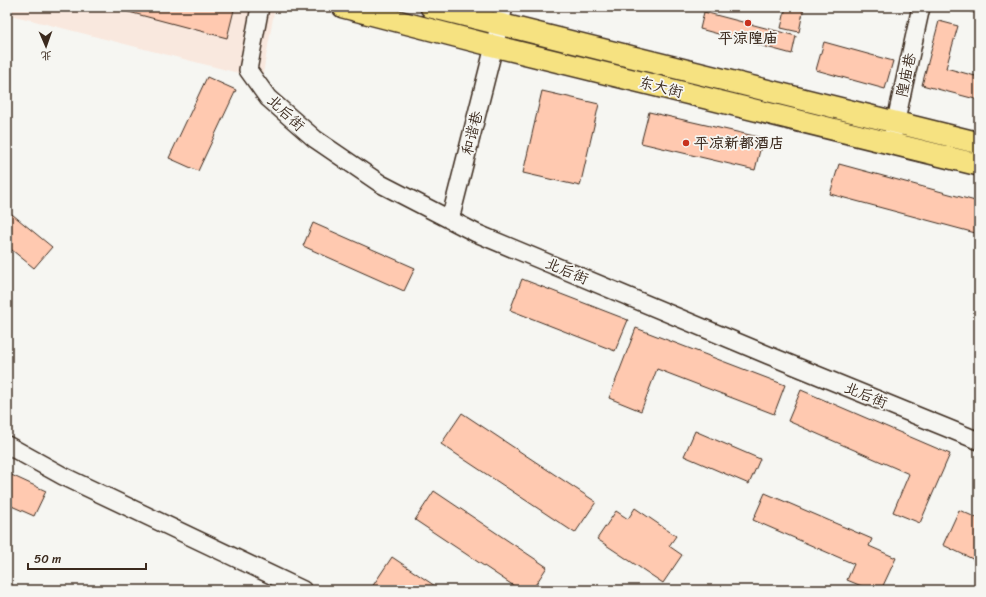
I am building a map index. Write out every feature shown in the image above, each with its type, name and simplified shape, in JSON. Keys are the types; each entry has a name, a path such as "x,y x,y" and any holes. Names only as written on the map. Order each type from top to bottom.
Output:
{"main road":[{"name":"东大街","path":"343,7 494,46 979,165"},
{"name":"东大街","path":"431,7 502,16 979,143"}],"street":[{"name":"北后街","path":"260,7 248,70 268,98 315,140 381,184 476,233 527,255 768,355 979,440"},
{"name":"隍庙巷","path":"890,143 921,7"},
{"name":"和谐巷","path":"450,220 502,16"},
{"path":"7,445 63,476 304,590"}],"shaded area":[{"path":"7,7 275,7 262,79 7,14"}],"building":[{"path":"110,7 222,7 234,10 227,38"},
{"path":"786,7 804,7 799,32 781,28"},
{"path":"952,7 979,7 979,14"},
{"path":"704,12 796,36 792,54 700,29"},
{"path":"939,21 958,26 946,68 979,77 979,100 922,85"},
{"path":"824,42 893,61 885,89 816,70"},
{"path":"207,77 236,90 198,171 169,158"},
{"path":"542,91 599,104 580,186 523,173"},
{"path":"649,112 763,138 755,170 641,143"},
{"path":"839,164 979,202 979,234 830,194"},
{"path":"7,210 52,247 34,268 7,246"},
{"path":"313,223 415,268 404,291 303,246"},
{"path":"522,279 628,320 615,351 510,310"},
{"path":"636,328 785,385 774,414 657,369 641,411 609,398"},
{"path":"801,390 950,454 920,523 893,512 909,474 788,421"},
{"path":"462,413 596,502 575,533 441,444"},
{"path":"695,431 760,459 749,484 684,456"},
{"path":"7,473 46,491 34,516 7,504"},
{"path":"434,491 547,567 532,590 520,590 415,520"},
{"path":"765,493 872,539 869,546 896,558 881,590 871,590 847,580 854,564 753,520"},
{"path":"635,508 676,536 669,546 682,555 663,583 597,539 616,511 628,519"},
{"path":"959,510 979,519 979,562 943,545"},
{"path":"392,557 441,590 376,590 372,587"}],"place":[{"name":"平涼隍庙","path":"748,23"},
{"name":"平凉新都酒店","path":"686,143"}]}
